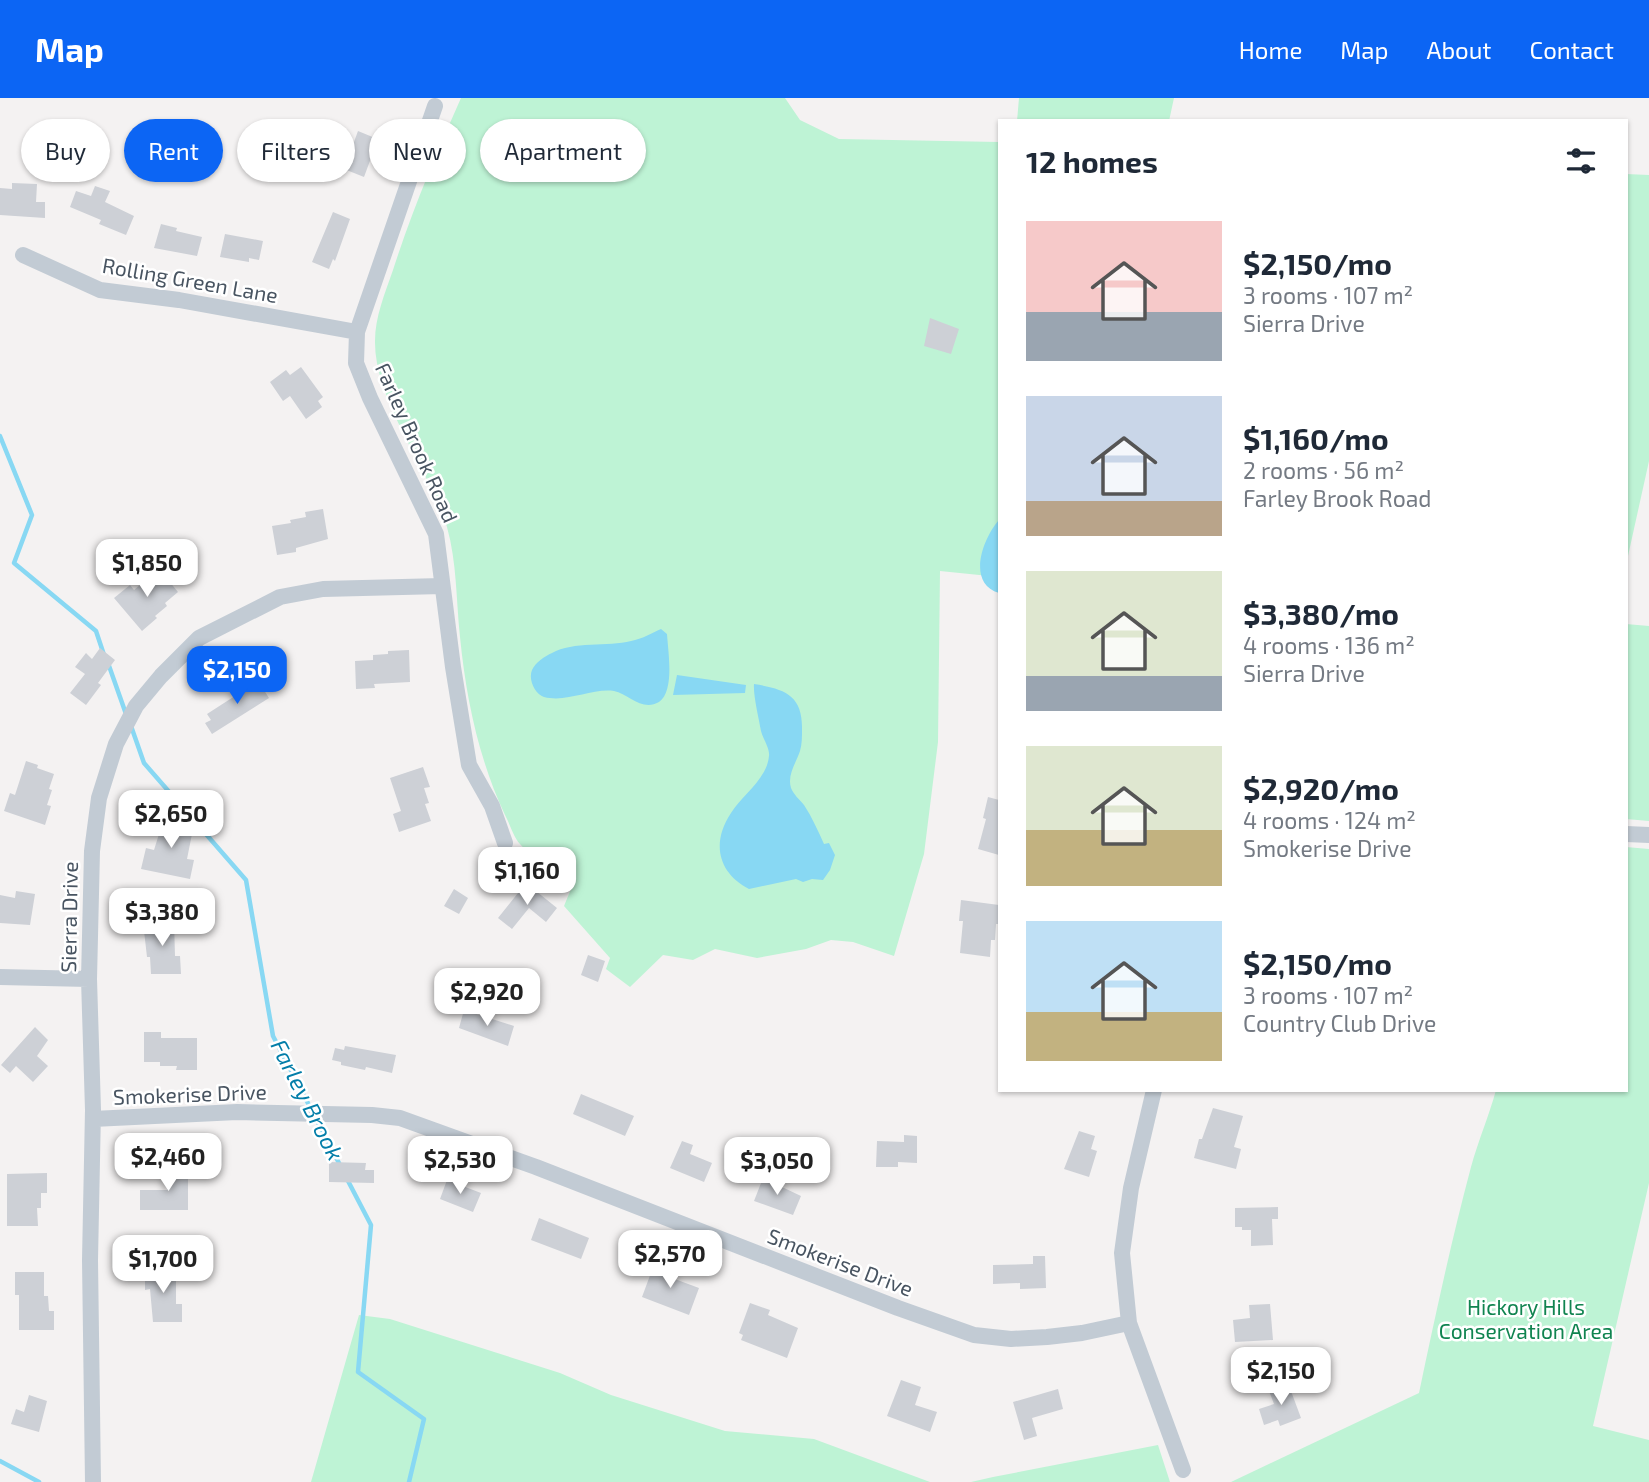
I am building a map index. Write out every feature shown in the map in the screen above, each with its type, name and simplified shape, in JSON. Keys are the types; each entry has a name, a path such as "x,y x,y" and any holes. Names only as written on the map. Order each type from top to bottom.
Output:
{"street":[{"name":"Farley Brook Road","path":"435,106 357,332 356,363 436,534 469,765 492,806 505,843"},
{"name":"Rolling Green Lane","path":"23,255 100,290 180,300 357,332"},
{"name":"Sierra Drive","path":"93,1482 90,1260 93,1119 89,979 92,851 99,798 116,744 136,706 199,638 281,597 323,589 442,586"},
{"path":"1628,834 1649,835"},
{"path":"0,977 89,979"},
{"path":"1154,1092 1131,1188 1122,1253 1129,1323 1183,1470"},
{"name":"Smokerise Drive","path":"93,1119 237,1112 400,1118 536,1167 974,1335 1011,1339 1047,1337 1129,1323"}],"green space":[{"path":"461,98 785,98 800,120 839,139 998,142 998,577 940,571 938,742 924,854 894,956 853,942 831,940 806,949 757,958 715,949 693,960 663,955 630,987 606,969 610,958 564,906 571,889 531,856 513,834 481,751 466,683 447,527 383,387 377,364 377,323 400,248 425,182 466,182 466,119 452,119"},
{"path":"1019,98 1174,98 1169,119 1017,119"},
{"path":"1628,174 1649,175 1649,461 1628,556"},
{"path":"1628,624 1649,626 1649,821 1628,819"},
{"name":"Hickory Hills Conservation Area","path":"1628,847 1649,849 1649,1183 1593,1426 1649,1440 1649,1482 1231,1482 1419,1393 1474,1157 1495,1092 1628,1092"},
{"path":"359,1315 390,1319 560,1373 611,1395 725,1431 814,1439 930,1482 311,1482"},
{"path":"1158,1445 1170,1482 971,1482 993,1477"}],"water":[{"path":"998,521 998,592 989,588 980,570 983,548"},
{"path":"661,629 667,634 669,680 664,697 653,705 641,704 614,691 570,697 544,697 533,686 533,667 560,649 631,641"},
{"path":"677,675 746,685 745,693 673,695"},
{"path":"754,684 783,692 795,701 799,709 802,743 790,783 810,814 824,844 829,843 835,855 823,880 803,882 796,879 749,889 730,875 724,866 720,846 725,824 764,772 769,756 761,731"}],"building":[{"path":"358,131 369,136 369,164 364,177 355,173 355,139"},
{"path":"12,183 37,184 36,202 45,202 45,218 0,215 0,188 12,189"},
{"path":"95,186 110,191 105,202 134,216 126,235 99,224 101,220 70,207 76,191 91,196"},
{"path":"333,212 350,219 335,261 333,259 329,269 312,262"},
{"path":"161,224 177,228 176,231 202,237 197,256 154,248"},
{"path":"225,234 263,241 259,260 249,258 249,262 220,257"},
{"path":"930,318 959,329 951,354 924,346"},
{"path":"301,367 323,397 318,401 322,407 306,419 290,396 283,401 270,382 286,370 290,375"},
{"path":"323,509 328,539 296,548 296,552 277,555 272,526 291,523 290,520 306,517 305,512"},
{"path":"159,569 178,592 165,603 167,606 155,616 157,618 142,631 114,598 130,585 134,590"},
{"path":"100,648 115,660 86,705 70,693 85,674 75,667 86,653 92,659"},
{"path":"409,650 410,682 374,684 375,688 356,689 355,661 373,660 373,655 388,654 388,651"},
{"path":"258,681 269,698 212,734 205,723 211,720 207,714 251,682 252,685"},
{"path":"26,761 54,774 47,805 51,806 45,825 4,811 10,793 15,795"},
{"path":"423,767 430,787 424,788 429,803 425,804 431,821 399,832 393,814 401,811 390,778"},
{"path":"988,797 998,800 998,855 978,849 986,819 983,818"},
{"path":"164,818 194,824 187,859 194,860 190,879 141,869 146,848 154,850"},
{"path":"526,883 557,908 546,922 529,908 512,929 498,918"},
{"path":"454,889 468,898 459,914 444,906"},
{"path":"16,891 35,894 30,925 0,923 0,895 15,898"},
{"path":"961,900 998,905 998,924 995,940 991,940 990,957 960,953 963,921 959,921"},
{"path":"174,921 175,956 180,956 181,974 151,974 143,922"},
{"path":"588,955 605,961 598,982 581,975"},
{"path":"464,1010 514,1026 508,1046 459,1028"},
{"path":"35,1027 48,1040 37,1056 48,1066 33,1082 16,1066 10,1073 1,1065"},
{"path":"144,1032 161,1032 161,1038 197,1038 197,1070 176,1070 177,1066 144,1062"},
{"path":"345,1046 396,1055 392,1073 341,1065 341,1062 332,1060 335,1048 344,1050"},
{"path":"581,1094 634,1116 625,1136 573,1114"},
{"path":"1213,1108 1243,1116 1234,1147 1241,1149 1236,1169 1194,1158"},
{"path":"1079,1131 1095,1136 1091,1149 1097,1151 1089,1177 1064,1169"},
{"path":"904,1135 917,1136 917,1163 898,1162 898,1167 876,1167 877,1141 904,1142"},
{"path":"682,1141 693,1145 690,1154 712,1163 704,1182 670,1168"},
{"path":"329,1162 366,1163 365,1170 374,1170 374,1183 329,1182"},
{"path":"167,1168 188,1168 188,1210 140,1210 140,1190 167,1190"},
{"path":"47,1173 47,1193 41,1193 41,1208 37,1208 38,1226 7,1226 7,1174"},
{"path":"763,1178 801,1196 793,1215 754,1201"},
{"path":"447,1180 481,1193 473,1212 440,1199"},
{"path":"1278,1207 1278,1219 1272,1219 1273,1245 1251,1246 1251,1230 1235,1227 1235,1208"},
{"path":"539,1218 589,1238 581,1259 531,1240"},
{"path":"1033,1256 1045,1256 1046,1288 1020,1289 1020,1283 993,1284 993,1265 1033,1264"},
{"path":"655,1262 675,1269 672,1278 699,1288 689,1315 642,1297"},
{"path":"145,1269 176,1269 176,1304 182,1304 182,1322 153,1322 150,1289 145,1290"},
{"path":"15,1272 44,1272 44,1296 48,1296 49,1311 54,1311 54,1330 19,1330 19,1295 15,1295"},
{"path":"750,1303 770,1310 768,1315 798,1328 787,1358 741,1340 743,1335 739,1333"},
{"path":"1270,1304 1273,1340 1235,1342 1233,1320 1250,1318 1249,1305"},
{"path":"901,1380 921,1387 915,1405 937,1412 930,1432 887,1416"},
{"path":"1288,1383 1301,1418 1280,1426 1278,1420 1264,1425 1259,1409 1274,1404 1269,1391"},
{"path":"1058,1389 1063,1409 1032,1418 1037,1436 1024,1440 1013,1402"},
{"path":"29,1395 47,1401 39,1432 11,1424 16,1409 24,1412"}],"waterway":[{"name":"Farley Brook","path":"0,436 32,515 14,563 96,631 104,655"},
{"name":"Farley Brook","path":"108,663 126,714"},
{"name":"Farley Brook","path":"131,726 144,763 246,880 273,1036 311,1109"},
{"name":"Farley Brook","path":"315,1117 340,1165"},
{"name":"Farley Brook","path":"347,1179 371,1225 358,1372 424,1419 409,1482"},
{"path":"0,1461 39,1482"}]}
